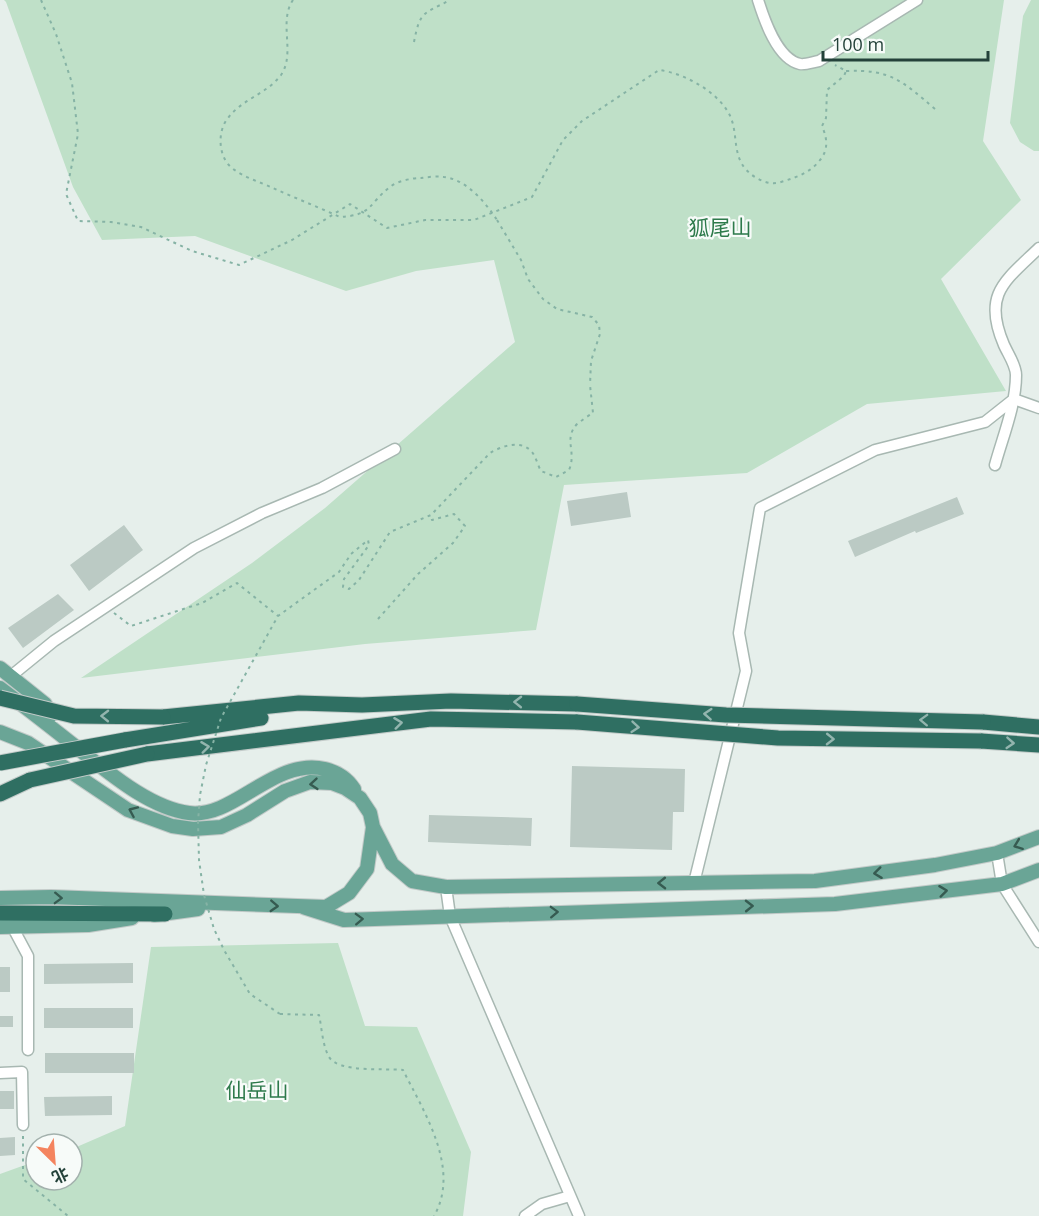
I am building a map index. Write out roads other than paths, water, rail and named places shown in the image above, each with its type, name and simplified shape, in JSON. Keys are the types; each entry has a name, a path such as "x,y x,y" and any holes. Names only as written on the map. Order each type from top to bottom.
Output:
{"highway":[{"path":"0,698 74,716 163,717 298,704 362,705 451,701 577,704 726,715 983,722 1039,727"},
{"path":"0,763 235,721 362,705"},
{"path":"0,787 147,754 431,719 577,722 778,738 981,741 1039,745"},
{"path":"0,794 30,780"},
{"path":"0,913 165,914"}],"main road":[{"path":"6,672 45,704 59,734"},
{"path":"0,688 109,772 160,805 191,814 217,809 281,774 312,766 337,772 352,785 370,813 373,827 392,864 412,881 446,888 815,881 935,865 998,853 1039,837"},
{"path":"0,732 28,743 128,810 172,826 193,829 221,827 247,815 285,792 310,782 332,783 360,798"},
{"path":"0,898 51,897 326,907 349,893 367,869 373,827"},
{"path":"303,907 344,920 835,904 1002,884 1039,870"},
{"path":"6,928 88,925 240,904"}],"street":[{"path":"758,0 765,22 778,48 791,60 801,64 819,61 917,0"},
{"path":"995,465 1014,399 1016,372 1003,343 994,308 1002,284 1039,248"},
{"path":"1014,399 1039,408"},
{"path":"694,883 746,671 739,633 760,508 875,450 985,422 1014,399"},
{"path":"6,672 194,548 262,513 322,488 395,449"},
{"path":"998,853 1002,884 1039,942"},
{"path":"446,888 450,916 579,1216"},
{"path":"6,928 28,956 28,1050"},
{"path":"0,1073 22,1072 23,1125"},
{"path":"525,1216 542,1204 570,1196"}],"park label":[{"name":"狐尾山","path":"720,227"},
{"name":"仙岳山","path":"257,1090"}]}
